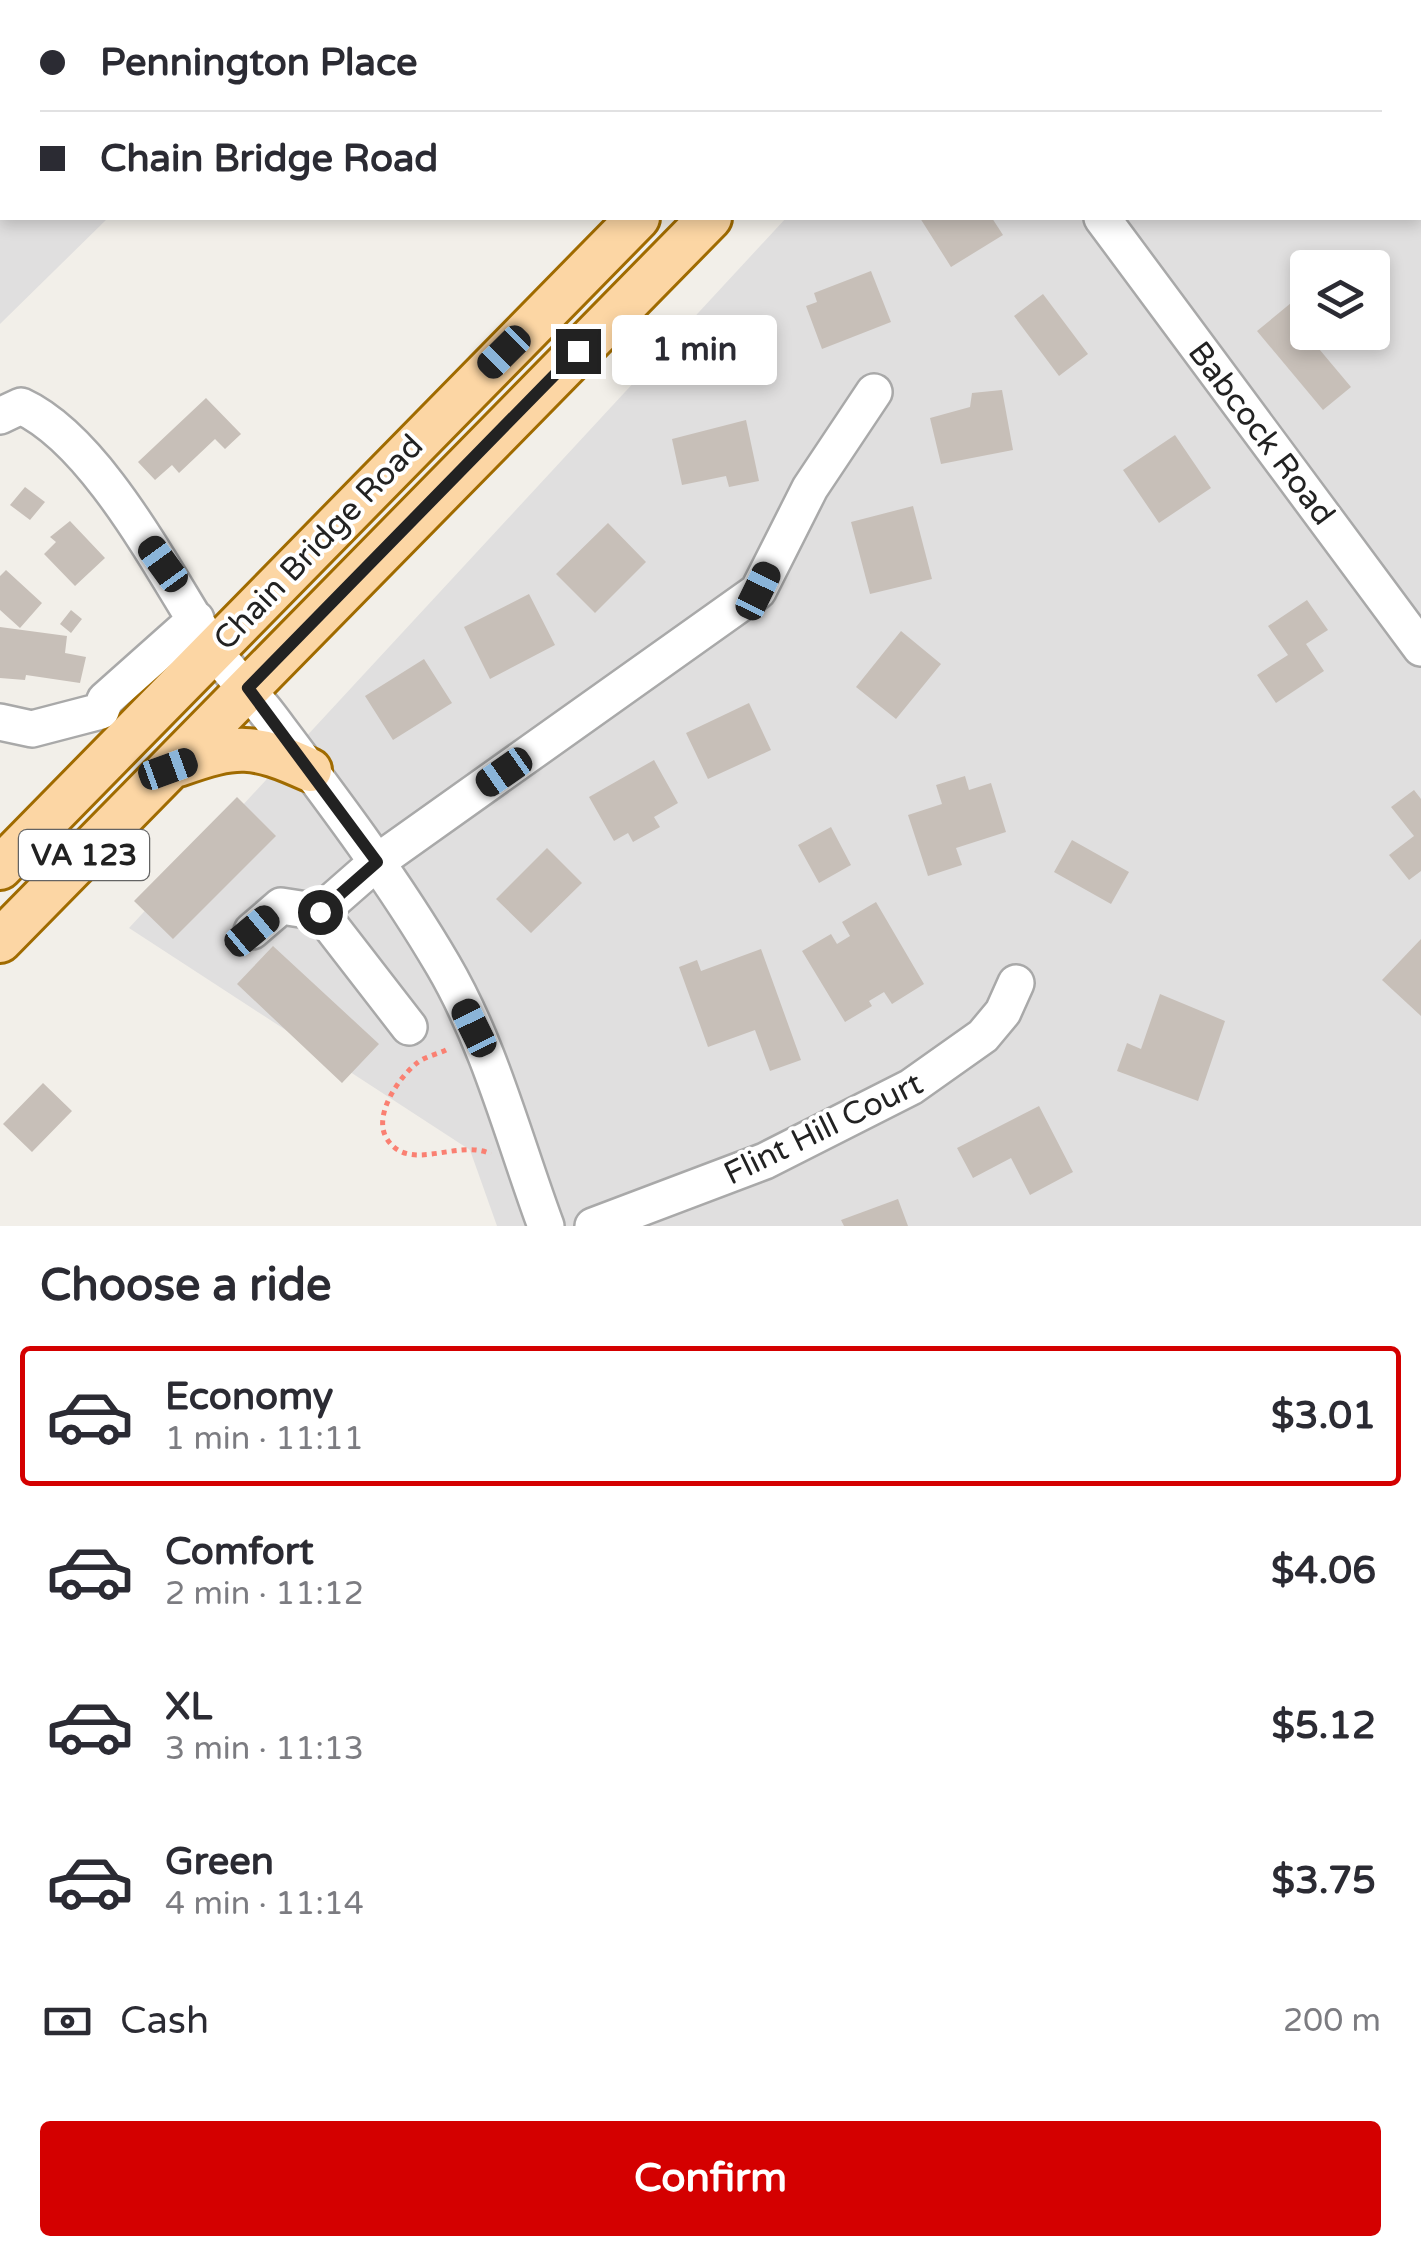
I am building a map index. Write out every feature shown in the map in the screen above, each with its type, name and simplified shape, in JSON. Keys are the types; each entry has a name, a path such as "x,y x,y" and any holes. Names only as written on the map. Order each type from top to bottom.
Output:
{"main road":[{"name":"Chain Bridge Road","path":"0,868 112,726 636,220"},
{"name":"Chain Bridge Road","path":"0,940 708,220"},
{"path":"168,769 224,748 243,747 267,750 310,770"}],"street":[{"name":"Babcock Road","path":"1103,220 1421,648"},
{"path":"320,912 377,862 758,591 810,488 874,392"},
{"path":"0,416 22,406 39,414 71,444 163,564 205,634 377,862 446,970 474,1028 546,1226"},
{"path":"0,722 32,729 112,726"},
{"path":"252,931 282,906 320,912 409,1028"},
{"name":"Flint Hill Court","path":"594,1226 765,1162 911,1087 984,1036 1003,1012 1016,982"}],"path":[{"path":"446,1050 417,1063 386,1103 382,1123 387,1140 404,1152 424,1156 459,1147 493,1156"}],"shaded area":[{"path":"0,220 106,220 0,324"},
{"path":"784,220 1421,220 1421,1226 497,1226 470,1150 129,928"}],"building":[{"path":"921,220 993,220 1003,235 951,267"},
{"path":"871,271 891,322 822,349 806,306 817,302 814,293"},
{"path":"1043,294 1088,354 1059,376 1014,316"},
{"path":"1290,304 1290,350 1320,350 1351,387 1323,410 1257,331"},
{"path":"1002,390 1013,450 941,464 930,418 970,407 972,393"},
{"path":"206,398 241,434 225,449 215,439 179,473 172,465 155,480 138,462"},
{"path":"746,420 759,481 729,487 726,476 682,485 672,439"},
{"path":"1175,435 1211,488 1159,523 1123,470"},
{"path":"25,487 45,502 30,520 10,505"},
{"path":"913,506 932,579 870,594 851,522"},
{"path":"70,521 105,558 75,586 44,554 56,542 50,537"},
{"path":"608,523 646,562 595,613 556,574"},
{"path":"6,570 42,603 20,628 0,610 0,576"},
{"path":"529,594 555,645 490,679 464,627"},
{"path":"1307,600 1328,630 1306,644 1324,671 1276,703 1257,675 1288,655 1268,626"},
{"path":"71,610 82,619 71,633 60,624"},
{"path":"0,627 67,636 65,653 86,657 80,683 26,675 25,680 0,678"},
{"path":"901,631 941,664 896,719 856,687"},
{"path":"424,659 452,703 393,740 365,696"},
{"path":"749,703 771,750 708,779 686,733"},
{"path":"654,760 678,803 654,817 660,827 633,842 628,833 614,841 589,797"},
{"path":"965,776 969,790 991,783 1006,832 956,848 962,865 928,876 908,815 942,804 936,785"},
{"path":"1414,790 1421,799 1421,871 1409,880 1389,855 1414,836 1391,807"},
{"path":"237,797 276,836 173,939 134,901"},
{"path":"831,827 851,865 819,883 798,845"},
{"path":"1072,840 1129,872 1111,904 1054,872"},
{"path":"547,848 582,883 531,933 496,899"},
{"path":"876,902 924,984 892,1004 884,992 869,1001 872,1006 845,1022 802,951 831,934 837,944 850,936 842,922"},
{"path":"1421,939 1421,1016 1382,980"},
{"path":"273,946 379,1044 342,1083 237,984"},
{"path":"761,949 801,1060 770,1071 755,1030 708,1047 679,967 697,960 701,971"},
{"path":"1160,994 1225,1021 1198,1101 1117,1071 1127,1043 1141,1049"},
{"path":"43,1083 72,1111 32,1152 3,1124"},
{"path":"1039,1106 1073,1172 1030,1195 1011,1158 973,1178 957,1148"},
{"path":"898,1199 908,1226 844,1226 841,1220"}],"route":[{"path":"320,912 377,862 248,688 578,351"}]}
